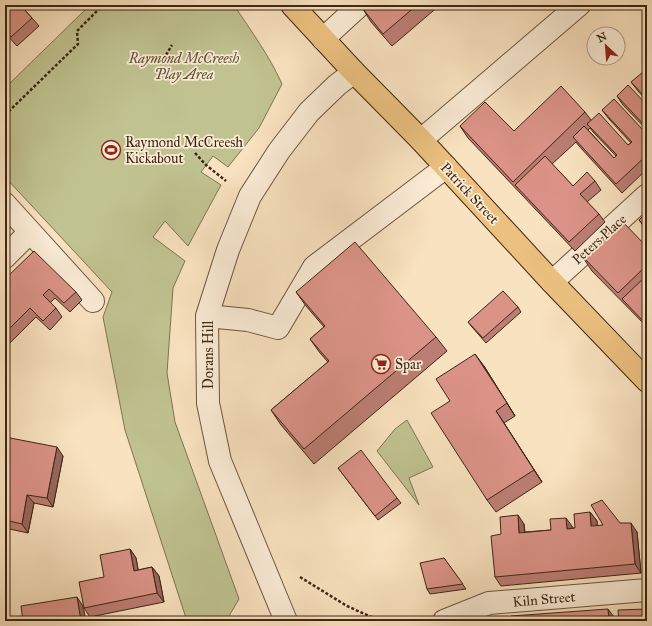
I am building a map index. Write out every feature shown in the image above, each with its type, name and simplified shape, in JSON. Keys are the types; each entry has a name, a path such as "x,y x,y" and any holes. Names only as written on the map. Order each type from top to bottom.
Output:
{"main road":[{"name":"Patrick Street","path":"292,5 647,381"}],"street":[{"path":"323,39 360,5"},
{"path":"420,140 580,5"},
{"name":"Dorans Hill","path":"286,621 220,461 208,403 207,316 228,250 250,196 279,151 309,112 337,85 354,72"},
{"path":"207,316 248,320 278,328 314,267 446,167"},
{"name":"Peters Place","path":"552,282 647,195"},
{"path":"5,204 93,301"},
{"path":"5,257 30,232"},
{"name":"Kiln Street","path":"444,621 490,603 647,590"}],"path":[{"path":"5,115 78,44 77,31 103,5"},
{"path":"166,55 172,45"},
{"path":"195,153 206,165 227,181"},
{"path":"295,575 347,606 380,621"}],"green space":[{"name":"Raymond McCreesh Play Area","path":"90,5 234,5 266,53 282,84 259,128 228,167 213,156 201,172 221,185 188,246 165,221 153,237 185,261 173,288 167,373 175,422 239,599 226,621 187,621 125,430 103,317 112,292 5,177 5,88"},
{"path":"407,420 433,467 409,478 419,505 377,451 395,429"}],"building":[{"path":"5,5 20,5 32,18 11,37 5,31"},
{"path":"368,5 417,5 383,34 363,9"},
{"path":"643,72 647,76 647,99 631,82"},
{"path":"628,85 647,105 647,128 617,96"},
{"path":"561,86 585,112 513,182 460,126 485,102 514,131"},
{"path":"614,99 644,131 647,128 647,155 616,184 573,137 584,126 614,158 617,155 587,124 599,113 628,145 632,142 602,110"},
{"path":"545,156 573,186 587,172 595,181 580,194 599,214 569,242 515,185"},
{"path":"647,212 647,229 639,220"},
{"path":"621,220 647,247 647,265 618,293 582,256"},
{"name":"Spar","path":"355,242 436,337 304,449 271,410 329,361 310,339 325,326 296,292"},
{"path":"34,251 76,292 64,303 49,289 43,295 56,308 43,321 30,308 5,333 5,279"},
{"path":"647,275 647,325 622,299"},
{"path":"503,291 518,307 483,338 468,322"},
{"path":"475,354 507,403 496,411 534,470 487,500 431,413 450,401 436,379"},
{"path":"5,437 57,447 47,498 27,495 22,524 5,520"},
{"path":"361,450 397,498 375,516 338,468"},
{"path":"602,500 620,523 631,523 635,564 495,577 491,536 501,534 500,517 518,515 519,533 551,530 550,519 566,518 567,529 575,528 574,514 590,512 591,526 603,525 591,505"},
{"path":"130,549 134,571 152,567 157,593 84,608 79,582 104,577 100,555"},
{"path":"444,558 463,584 427,589 420,563"},
{"path":"77,597 81,621 23,621 21,606"},
{"path":"608,609 609,621 511,621 511,616"},
{"path":"647,609 647,621 619,621 618,610"}],"place":[{"name":"Raymond McCreesh Kickabout","path":"111,150"},
{"name":"Spar","path":"381,364"}]}
